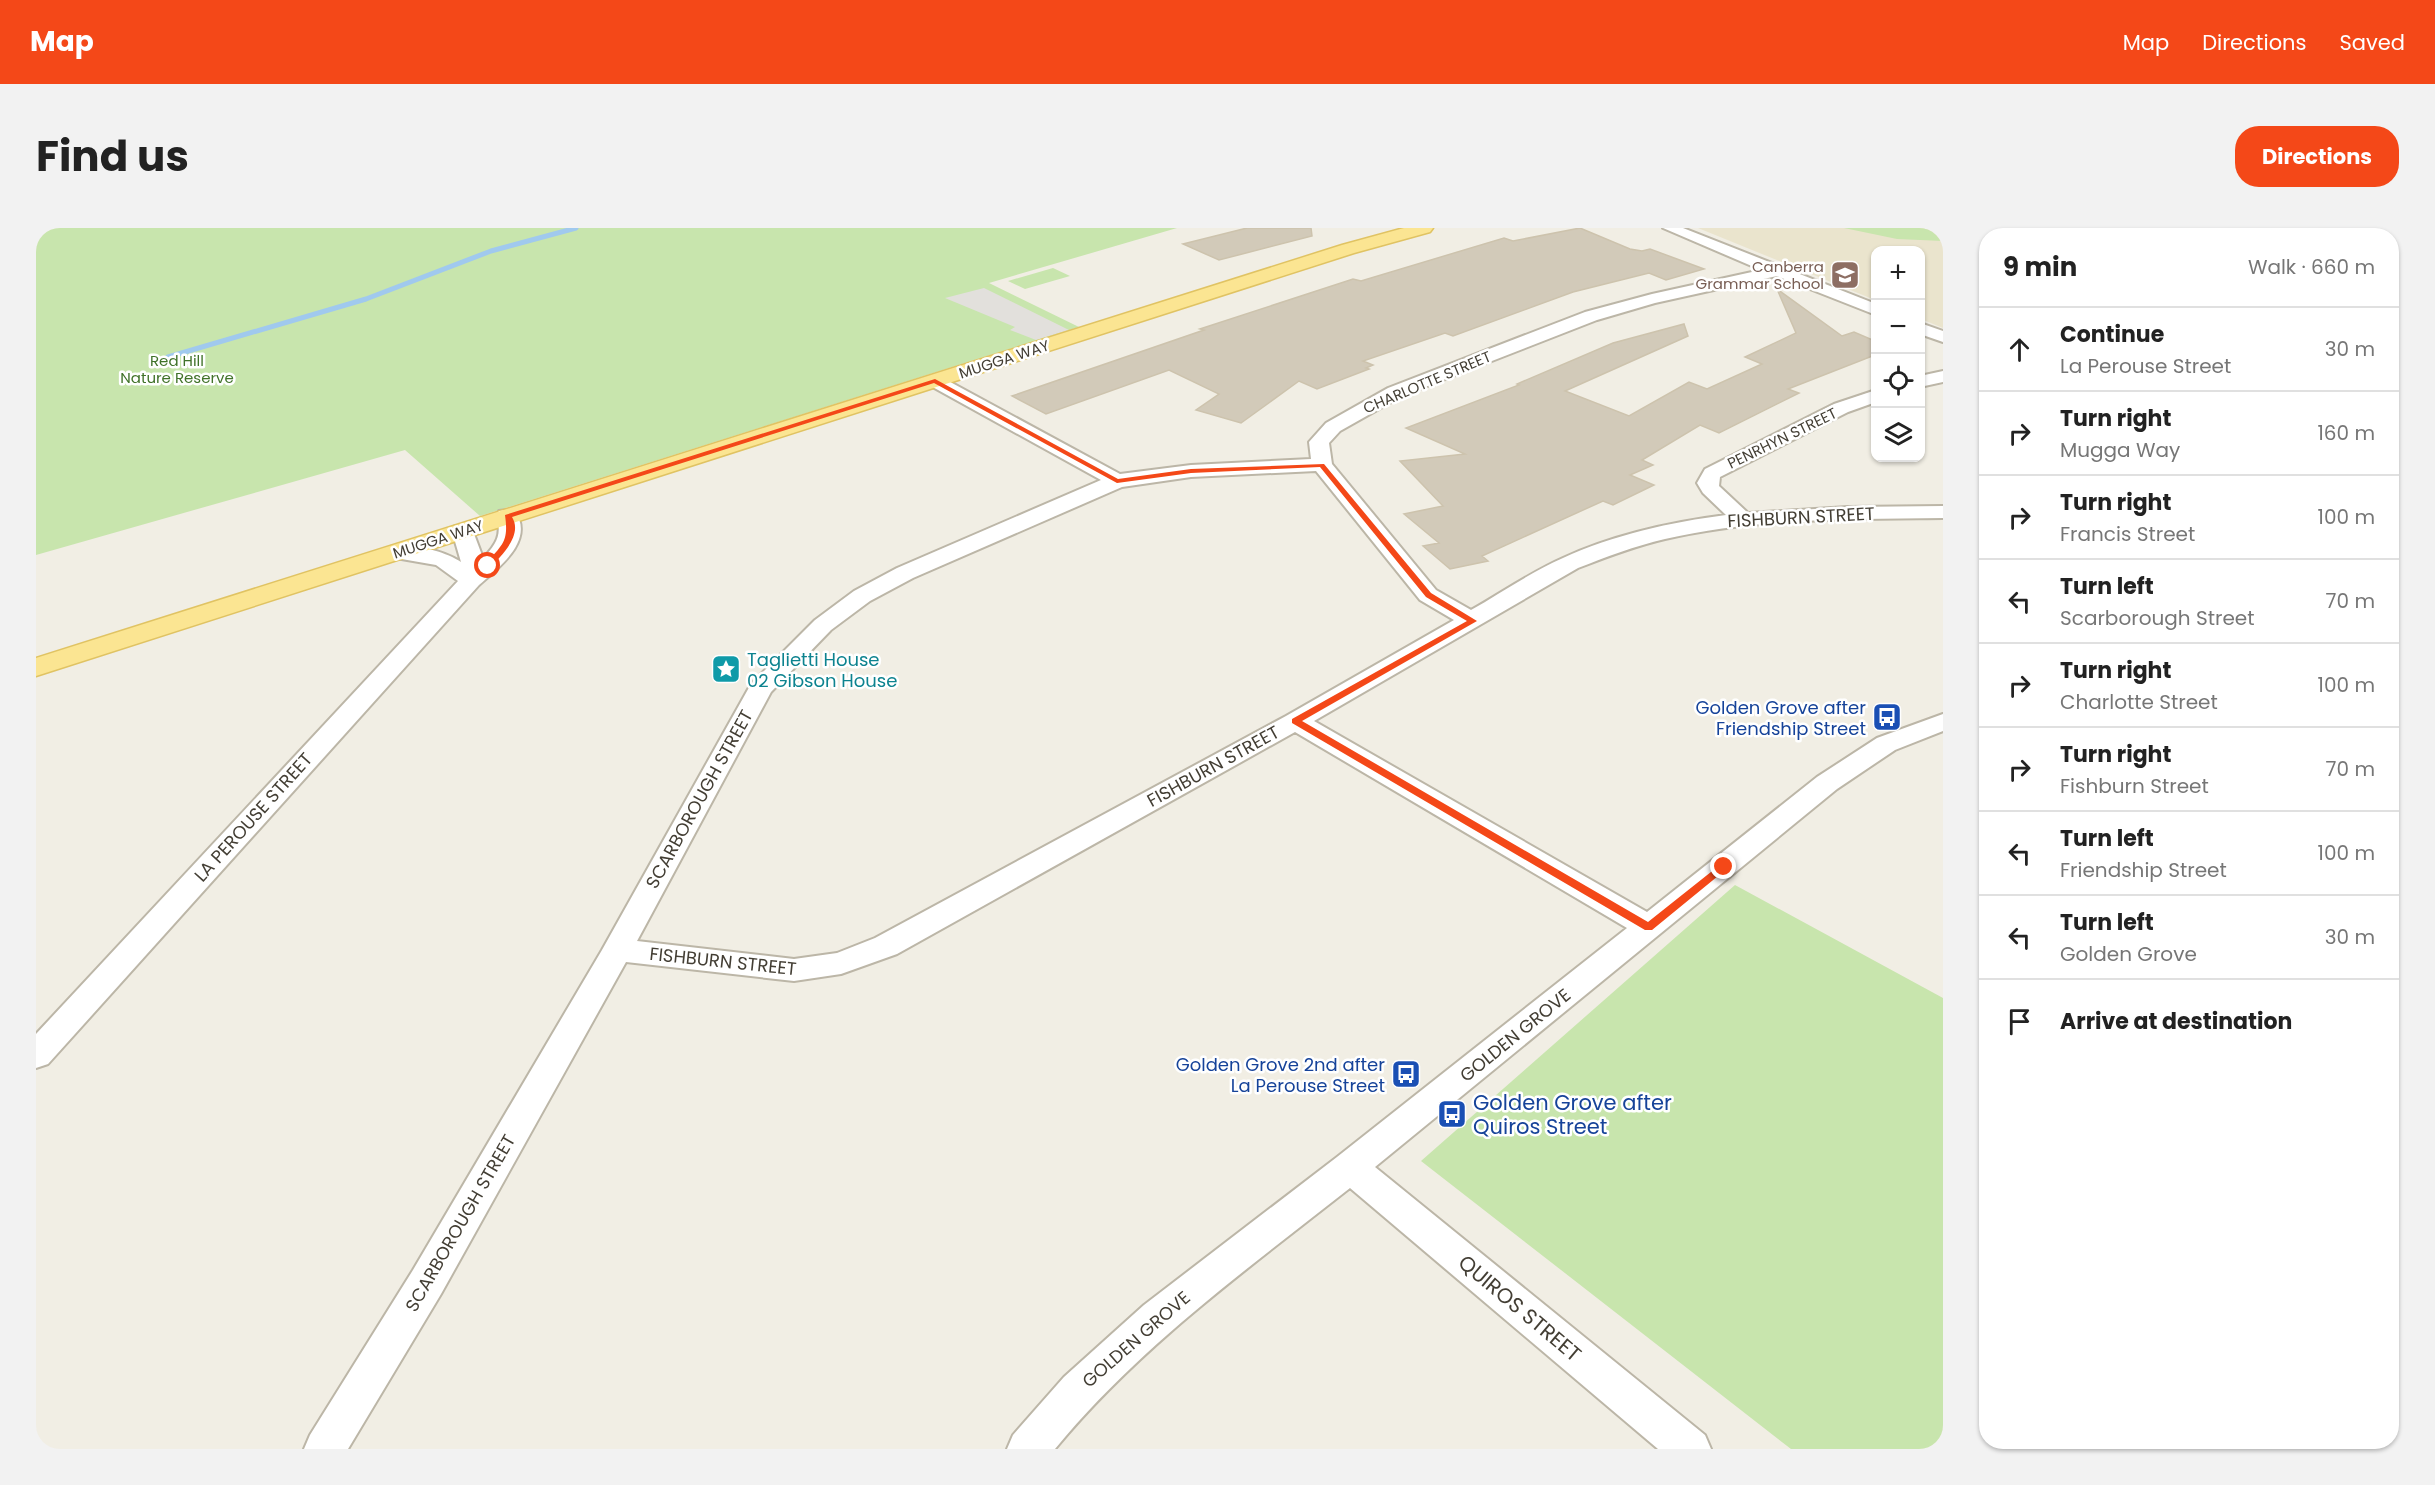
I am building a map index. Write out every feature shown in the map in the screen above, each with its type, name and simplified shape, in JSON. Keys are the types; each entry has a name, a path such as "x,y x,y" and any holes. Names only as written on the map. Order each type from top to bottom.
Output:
{"main road":[{"name":"MUGGA WAY","path":"36,667 1336,253 1424,228"}],"street":[{"path":"1670,228 1871,308"},
{"name":"CHARLOTTE STREET","path":"1322,465 1319,442 1333,427 1395,392 1623,306 1778,271"},
{"path":"1925,330 1943,337"},
{"path":"1925,381 1943,376"},
{"path":"935,381 1117,481"},
{"name":"PENRHYN STREET","path":"1741,518 1710,489 1707,483 1712,473 1841,408 1871,397"},
{"path":"1322,465 1428,595 1473,621"},
{"name":"SCARBOROUGH STREET","path":"325,1449 427,1282 617,950 760,688 823,625 862,596 905,573 1117,481 1191,471 1322,465"},
{"name":"FISHBURN STREET","path":"617,950 794,970 828,966 858,958 886,946 1296,721 1570,563 1595,552 1653,534 1741,518 1810,514 1943,512"},
{"name":"LA PEROUSE STREET","path":"36,1055 50,1024 501,551 511,533 512,523 507,516"},
{"path":"463,531 472,558 471,580"},
{"path":"398,552 443,560 471,580"},
{"path":"1296,721 1649,927"},
{"name":"GOLDEN GROVE","path":"1028,1449 1078,1390 1158,1317 1350,1167 1857,762 1886,744 1943,722"},
{"name":"QUIROS STREET","path":"1350,1167 1690,1449"}],"shaded area":[{"name":"Canberra Grammar School","path":"1698,228 1943,228 1943,328 1925,321 1925,246 1871,246 1871,298"},
{"path":"984,288 1069,330 1036,340 1010,330 1015,327 945,298"}],"green space":[{"name":"Red Hill Nature Reserve","path":"36,228 1177,228 989,283 1079,327 480,516 405,450 36,555"},
{"path":"1844,228 1943,228 1943,241 1897,239"},
{"path":"1053,268 1070,276 1025,289 1008,281"},
{"path":"1735,885 1943,998 1943,1449 1791,1449 1421,1161"}],"building":[{"path":"1247,228 1311,228 1312,236 1219,260 1183,244"},
{"path":"1580,228 1630,249 1642,251 1650,249 1704,269 1666,280 1649,273 1573,292 1453,336 1445,333 1363,361 1373,365 1366,368 1369,369 1317,389 1299,381 1241,423 1196,410 1219,394 1169,370 1046,414 1012,396 1204,330 1200,329 1353,279 1361,281 1504,238 1513,241"},
{"path":"1777,289 1842,336 1854,332 1871,339 1871,357 1788,389 1799,393 1719,433 1700,425 1642,460 1653,465 1630,475 1654,485 1613,505 1603,501 1482,556 1488,561 1450,569 1423,546 1439,543 1404,514 1443,506 1400,461 1465,454 1406,428 1519,385 1517,384 1613,343 1684,324 1688,336 1565,391 1629,416 1689,382 1707,389 1762,364 1745,357 1796,333"}],"waterway":[{"path":"168,357 366,299 491,251 576,228"}],"place":[{"name":"Canberra Grammar School","path":"1845,275"},
{"name":"Taglietti House 02 Gibson House","path":"726,669"},
{"name":"Golden Grove after Friendship Street","path":"1887,717"},
{"name":"Golden Grove 2nd after La Perouse Street","path":"1406,1074"},
{"name":"Golden Grove after Quiros Street","path":"1452,1114"}],"route":[{"path":"488,566 501,551 511,533 512,523 507,516 935,381 1117,481 1191,471 1322,465 1428,595 1473,621 1296,721 1649,927 1724,867"}]}
